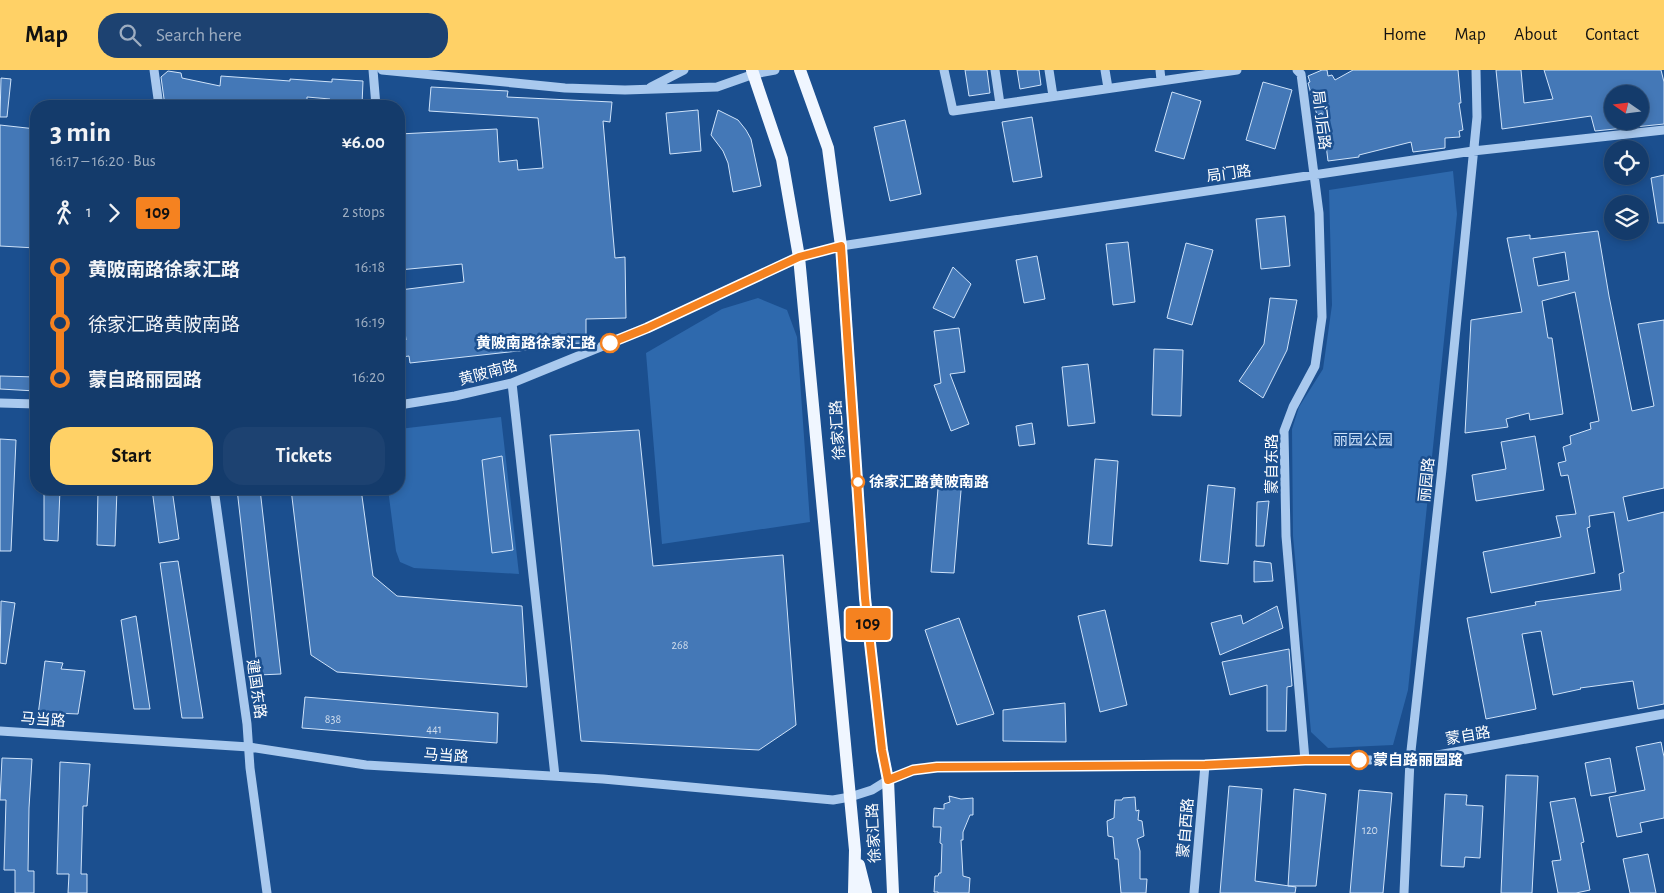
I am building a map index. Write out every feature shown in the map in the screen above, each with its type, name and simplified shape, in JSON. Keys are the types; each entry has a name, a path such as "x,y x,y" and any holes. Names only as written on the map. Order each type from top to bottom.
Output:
{"main road":[{"name":"徐家汇路","path":"800,70 828,148 841,246 865,598 882,750 888,780 894,890"},
{"name":"徐家汇路","path":"750,71 782,159 799,257 855,850 854,893"},
{"name":"徐家汇路","path":"855,850 866,893"},
{"path":"845,893 855,850"}],"street":[{"path":"154,70 158,100"},
{"path":"373,70 376,100"},
{"path":"382,70 566,88 625,90 716,87 750,71 775,70"},
{"path":"649,88 684,70"},
{"path":"944,70 953,111 1237,70"},
{"path":"995,70 1000,104"},
{"path":"1049,70 1053,96"},
{"path":"1106,70 1108,88"},
{"path":"1160,70 1161,80"},
{"name":"丽园路","path":"1404,893 1410,760 1441,479 1477,117 1476,70"},
{"name":"局门后路","path":"1302,71 1315,175"},
{"name":"局门路","path":"799,257 841,246 1473,150 1664,130"},
{"name":"蒙自东路","path":"1305,760 1286,536 1284,430 1293,407 1314,366 1322,318 1319,213 1315,175"},
{"name":"黄陂南路","path":"405,404 455,396 512,383 647,328 799,257"},
{"path":"512,383 555,776"},
{"path":"0,403 30,404"},
{"name":"建国东路","path":"215,495 267,893"},
{"name":"蒙自路","path":"888,780 913,770 937,767 1205,765 1305,760 1410,760 1664,714"},
{"name":"马当路","path":"0,731 249,747 366,765 603,779 834,800 872,790 888,780"},
{"name":"蒙自西路","path":"1194,893 1205,765"}],"green space":[{"name":"丽园公园","path":"1453,171 1457,214 1408,690 1393,745 1328,748 1311,732 1293,536 1292,429 1299,407 1323,369 1332,305 1329,190"},
{"path":"758,298 787,310 797,337 810,522 662,544 646,353 722,309"},
{"path":"501,417 519,574 414,568 400,562 396,551 389,495 405,495 405,428"}],"building":[{"path":"965,70 987,70 990,93 969,96"},
{"path":"1017,70 1039,70 1041,85 1020,89"},
{"path":"1322,70 1327,70 1328,76 1332,75 1335,80 1353,70 1458,70 1461,103 1459,103 1463,130 1459,131 1460,137 1445,138 1445,148 1413,152 1411,142 1359,155 1359,157 1328,161 1322,113 1317,115 1308,83 1310,82 1308,76"},
{"path":"1496,70 1521,70 1524,103 1553,99 1544,70 1661,70 1664,82 1664,124 1649,126 1649,85 1604,85 1605,130 1595,131 1591,116 1502,129"},
{"path":"168,71 181,73 182,78 220,86 221,76 290,81 290,79 332,82 332,79 363,81 362,100 330,100 307,97 307,100 164,100 161,77"},
{"path":"1,78 11,79 7,117 0,117"},
{"path":"1263,82 1292,90 1275,149 1246,140"},
{"path":"431,87 508,91 507,97 612,102 610,122 603,121 615,258 625,257 626,318 586,319 586,343 544,344 545,348 410,363 409,356 405,357 405,289 464,282 462,264 405,269 405,134 497,129 499,162 517,160 518,170 543,168 538,118 429,111"},
{"path":"1172,92 1201,101 1184,159 1155,151"},
{"path":"698,110 701,151 670,154 666,113"},
{"path":"718,110 738,120 746,130 751,139 761,186 733,192 728,163 723,151 711,135"},
{"path":"1032,117 1042,177 1013,182 1002,122"},
{"path":"905,120 921,194 890,201 874,127"},
{"path":"0,125 30,128 30,248 0,246"},
{"path":"1664,175 1664,223 1658,223 1651,178"},
{"path":"1285,216 1290,266 1261,269 1256,219"},
{"path":"1598,231 1632,411 1654,406 1638,324 1664,320 1664,488 1623,497 1628,521 1664,512 1664,704 1638,709 1633,681 1580,688 1553,695 1541,631 1522,634 1536,709 1486,719 1467,618 1536,605 1535,602 1621,590 1619,574 1624,572 1614,512 1589,516 1590,527 1587,528 1595,573 1491,593 1483,552 1561,537 1556,516 1576,514 1568,475 1561,476 1558,463 1566,461 1563,447 1571,444 1570,436 1591,429 1590,423 1599,421 1575,292 1542,301 1548,338 1552,338 1563,414 1530,420 1529,413 1506,419 1508,427 1465,433 1471,320 1522,312 1507,238 1530,235 1530,239","holes":["1565,252 1569,280 1538,286 1533,258"]},
{"path":"1128,242 1135,302 1113,305 1106,244"},
{"path":"1186,243 1213,250 1192,325 1167,318"},
{"path":"1037,256 1045,299 1024,303 1016,260"},
{"path":"953,267 971,284 954,318 933,308"},
{"path":"1270,298 1297,300 1287,350 1263,398 1239,381 1264,344"},
{"path":"959,328 965,372 950,374 969,424 951,431 934,385 941,383 934,331"},
{"path":"1154,349 1183,350 1181,416 1152,415"},
{"path":"1088,364 1095,423 1068,426 1062,367"},
{"path":"0,376 30,377 30,391 0,389"},
{"path":"1032,423 1035,444 1019,446 1016,426"},
{"path":"639,430 653,566 783,555 796,725 759,750 581,741 550,435"},
{"path":"1535,436 1544,490 1476,501 1472,475 1506,469 1501,442"},
{"path":"0,439 16,440 11,551 0,551"},
{"path":"502,456 513,550 492,553 482,460"},
{"path":"1095,459 1118,461 1112,546 1088,544"},
{"path":"939,477 962,479 954,573 931,572"},
{"path":"1208,485 1235,488 1228,564 1200,561"},
{"path":"44,495 60,495 58,541 44,540"},
{"path":"98,495 117,495 115,546 97,545"},
{"path":"153,495 173,495 179,539 159,543"},
{"path":"238,495 261,495 281,674 258,675"},
{"path":"292,495 362,495 373,576 397,596 522,606 527,687 337,672 311,655"},
{"path":"1269,501 1264,546 1256,546 1257,502"},
{"path":"178,561 203,718 182,718 160,563"},
{"path":"1254,561 1271,563 1273,581 1254,582"},
{"path":"1,601 15,603 6,664 0,663"},
{"path":"1277,606 1283,628 1220,655 1211,623 1241,615 1243,624"},
{"path":"1105,610 1127,705 1100,712 1078,616"},
{"path":"136,616 150,709 134,709 121,620"},
{"path":"959,618 994,714 957,725 925,630"},
{"path":"1289,649 1292,686 1287,687 1286,731 1267,731 1267,685 1230,695 1222,662"},
{"path":"45,661 63,663 61,669 85,671 78,714 54,713 53,717 38,715"},
{"path":"305,697 498,713 497,743 302,728"},
{"path":"1065,703 1066,742 1003,741 1003,710"},
{"path":"1661,742 1664,757 1664,818 1640,823 1642,832 1617,837 1609,797 1645,790 1636,747"},
{"path":"2,758 32,759 28,871 34,871 34,893 15,893 15,870 4,870 6,800 0,800"},
{"path":"1610,758 1616,792 1591,796 1585,763"},
{"path":"60,762 90,764 87,806 83,806 81,874 87,874 87,893 68,893 69,874 57,874"},
{"path":"1506,775 1538,776 1532,893 1501,893"},
{"path":"1229,786 1262,789 1255,881 1296,887 1295,893 1220,893"},
{"path":"1294,789 1326,794 1316,886 1288,886"},
{"path":"1359,790 1392,793 1383,893 1350,893"},
{"path":"1445,794 1467,795 1466,805 1483,806 1480,858 1465,857 1464,867 1441,866"},
{"path":"949,796 961,799 973,798 973,815 970,815 963,832 963,840 961,840 963,876 970,878 969,893 934,892 935,876 941,873 942,844 940,843 941,827 933,827 934,808 944,809 944,804 950,802"},
{"path":"1135,797 1136,811 1139,810 1138,820 1142,821 1144,836 1137,839 1140,851 1140,879 1147,879 1146,893 1121,893 1118,859 1115,859 1113,837 1108,836 1107,821 1114,818 1115,800"},
{"path":"1575,798 1584,842 1581,843 1590,890 1576,893 1558,893 1552,861 1561,860 1550,802"},
{"path":"1648,854 1656,893 1630,893 1623,859"}],"bus line":[{"name":"109","path":"610,343 647,328 799,257 841,246 865,598 882,750 888,780 913,770 937,767 1205,765 1305,760 1359,760"}],"place":[{"name":"黄陂南路徐家汇路","path":"610,343"},
{"name":"徐家汇路黄陂南路","path":"858,482"},
{"name":"蒙自路丽园路","path":"1359,760"}]}
